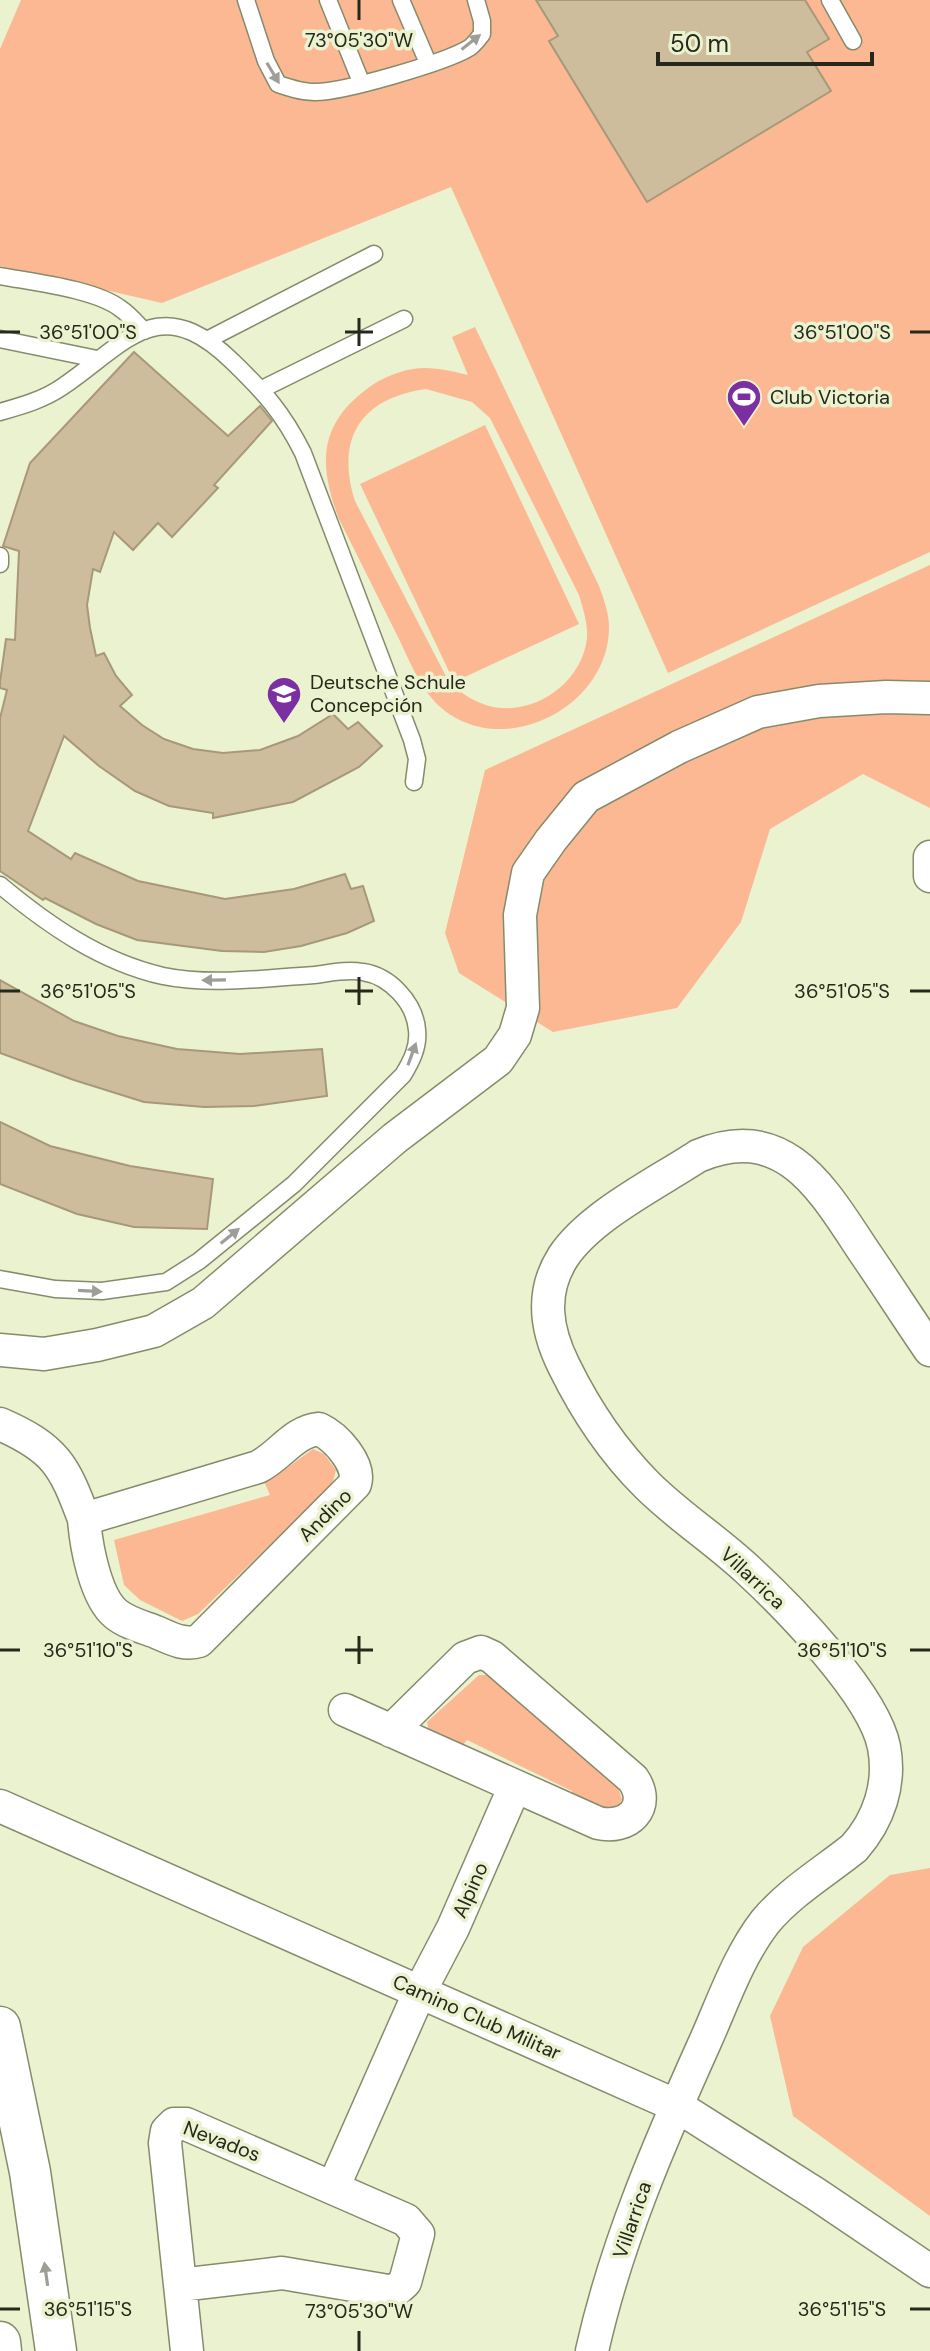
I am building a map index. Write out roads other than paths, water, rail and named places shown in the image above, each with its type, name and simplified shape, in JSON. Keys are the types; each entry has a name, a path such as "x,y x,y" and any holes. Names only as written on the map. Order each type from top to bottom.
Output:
{"street":[{"path":"0,1350 44,1354 97,1345 154,1331 179,1317 203,1303 395,1138 498,1060 515,1035 523,1008 520,915 528,873 586,797 679,747 758,712 819,701 930,698"},
{"path":"930,857 930,876"},
{"name":"Villarrica","path":"592,2351 629,2224 737,1969 764,1924 804,1886 854,1848 878,1812 886,1779 883,1745 869,1712 821,1646 748,1570 647,1485 610,1443 557,1353 547,1317 550,1285 564,1256 594,1224 698,1156 741,1146 793,1162 820,1185 930,1350"},
{"name":"Andino","path":"0,1424 44,1448 68,1476 84,1519 91,1561 109,1606 125,1619 181,1642 194,1643 203,1637 355,1484 358,1474 353,1463 327,1433 319,1429 307,1430 258,1467 84,1519"},
{"path":"345,1710 391,1731 515,1786 606,1825 624,1823 637,1810 640,1800 633,1779 492,1657 481,1652 465,1658 391,1731"},
{"name":"Alpino","path":"420,1991 453,1928 515,1786"},
{"name":"Camino Club Militar","path":"0,1806 677,2106 930,2271"},
{"path":"333,2188 420,1991"},
{"path":"0,2027 30,2172 56,2351"},
{"name":"Nevados","path":"180,2285 282,2273 382,2292 398,2290 405,2282 419,2240 416,2228 406,2220 186,2124 179,2122 170,2126 165,2143 180,2285 187,2351"},
{"path":"0,2342 1,2351"}],"lane":[{"path":"246,0 266,61 278,84 316,92 410,70 470,47 482,34 476,0"},
{"path":"328,0 361,82"},
{"path":"401,0 428,63"},
{"path":"830,0 853,41"},
{"path":"207,340 374,254"},
{"path":"0,276 107,301 120,308 144,331"},
{"path":"262,389 404,319"},
{"path":"0,412 51,394 119,342 165,326 193,331 207,340 262,389 288,422 325,509 412,740 417,759 414,782"},
{"path":"0,339 97,359"},
{"path":"0,556 0,564"},
{"path":"0,885 55,928 96,952 160,975 218,981 361,971 374,975 386,980 408,1003 417,1030 412,1060 403,1075 294,1184 199,1261 166,1282 102,1291 55,1289 0,1279"}],"place":[{"name":"Club Victoria","path":"744,428"},
{"name":"Deutsche Schule Concepción","path":"284,725"}]}
